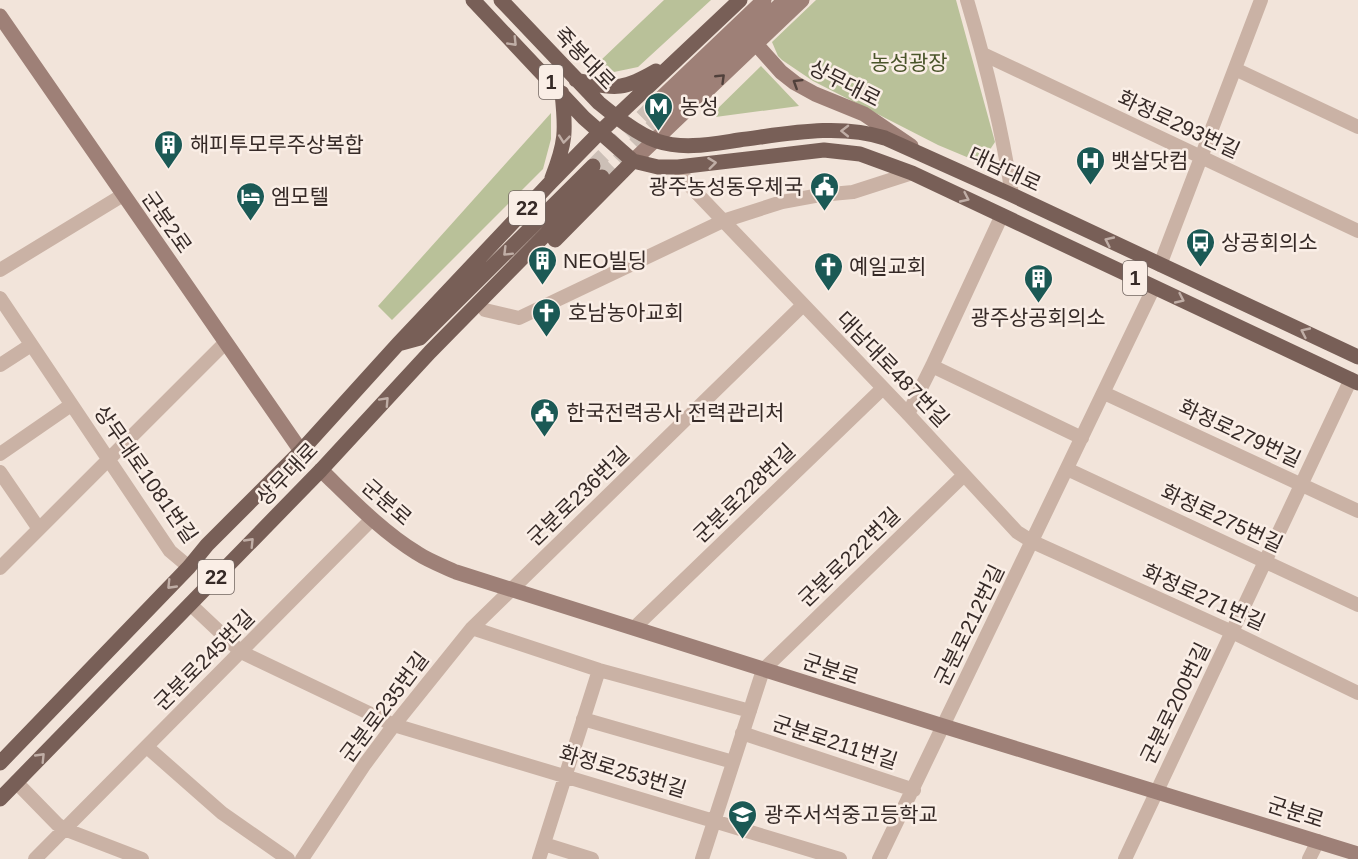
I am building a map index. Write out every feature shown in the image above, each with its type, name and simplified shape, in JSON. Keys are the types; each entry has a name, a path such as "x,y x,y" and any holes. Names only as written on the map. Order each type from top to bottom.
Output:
{"main road":[{"name":"죽봉대로","path":"473,0 599,133 633,161"},
{"name":"죽봉대로","path":"501,0 575,80 616,117"},
{"path":"616,117 740,0"},
{"path":"575,80 610,87 627,86 674,61"},
{"path":"550,183 565,136 562,93"},
{"name":"대남대로","path":"616,117 656,141 697,146 820,131 866,132 885,138 1160,265 1356,352"},
{"name":"22","path":"398,344 550,183 616,117"},
{"name":"대남대로","path":"633,161 658,167 678,167 824,150 860,154 912,173 1354,381"},
{"name":"22","path":"430,352 446,347 633,161"},
{"name":"상무대로","path":"0,763 189,567 207,545 302,451 398,344 420,338 597,171 321,470 0,799"}],"street":[{"path":"764,0 661,108 785,0"},
{"path":"633,161 802,0"},
{"path":"967,0 1005,145 1012,195"},
{"path":"1160,265 1261,0"},
{"name":"군분2로","path":"0,16 302,451"},
{"name":"상무대로","path":"756,44 780,72 795,83 815,94 864,114 920,154"},
{"name":"화정로293번길","path":"983,54 1358,231"},
{"path":"1234,69 1358,127"},
{"name":"대남대로487번길","path":"678,167 690,186 723,222 908,414 1017,532 1033,542"},
{"path":"485,310 519,318 723,222 782,202 853,192 912,173"},
{"path":"0,270 123,195"},
{"path":"908,414 1002,215"},
{"name":"군분로212번길","path":"943,726 1154,287"},
{"name":"상무대로1081번길","path":"0,298 170,551 189,567"},
{"name":"군분로236번길","path":"510,590 803,305"},
{"path":"0,568 225,343"},
{"path":"0,365 31,345"},
{"path":"932,366 1082,438"},
{"name":"군분로200번길","path":"1125,859 1301,485 1354,381"},
{"name":"군분로228번길","path":"633,628 883,388"},
{"name":"화정로279번길","path":"1104,393 1358,511"},
{"name":"상무대로1081번길","path":"0,454 71,405"},
{"name":"군분로","path":"321,470 372,519 421,556 456,572 763,670 1358,854"},
{"name":"화정로275번길","path":"1067,470 1358,605"},
{"path":"0,471 39,528"},
{"name":"군분로222번길","path":"763,670 964,475"},
{"name":"군분로245번길","path":"35,859 372,519"},
{"name":"화정로271번길","path":"1033,542 1232,632 1358,693"},
{"name":"군분로235번길","path":"302,859 394,724 472,628 510,590"},
{"name":"화정로253번길","path":"190,604 241,652 394,724 840,859"},
{"path":"472,628 599,670 750,711"},
{"path":"539,859 599,670"},
{"path":"702,859 763,670"},
{"path":"584,719 733,762"},
{"name":"군분로211번길","path":"879,859 943,726"},
{"name":"군분로211번길","path":"742,733 914,790"},
{"path":"147,747 222,813 288,859"},
{"path":"16,782 64,830 142,859"},
{"path":"1309,859 1318,842"},
{"path":"544,843 592,859"}],"green space":[{"path":"664,0 711,0 638,67 614,72 599,62"},
{"name":"농성광장","path":"816,0 956,0 995,142 981,163 938,145 813,81 782,60 772,42"},
{"path":"761,66 799,106 708,118"},
{"path":"551,113 551,139 543,169 392,320 378,306"}],"tunnel":[{"path":"593,166 657,102"},
{"path":"602,177 666,113"}],"place":[{"name":"농성","path":"659,132"},
{"name":"해피투모루주상복합","path":"169,170"},
{"name":"뱃살닷컴","path":"1090,186"},
{"name":"광주농성동우체국","path":"824,212"},
{"name":"엠모텔","path":"250,222"},
{"name":"상공회의소","path":"1200,268"},
{"name":"NEO빌딩","path":"542,286"},
{"name":"예일교회","path":"828,292"},
{"name":"광주상공회의소","path":"1038,304"},
{"name":"호남농아교회","path":"547,338"},
{"name":"한국전력공사 전력관리처","path":"545,438"},
{"name":"광주서석중고등학교","path":"743,840"}]}
